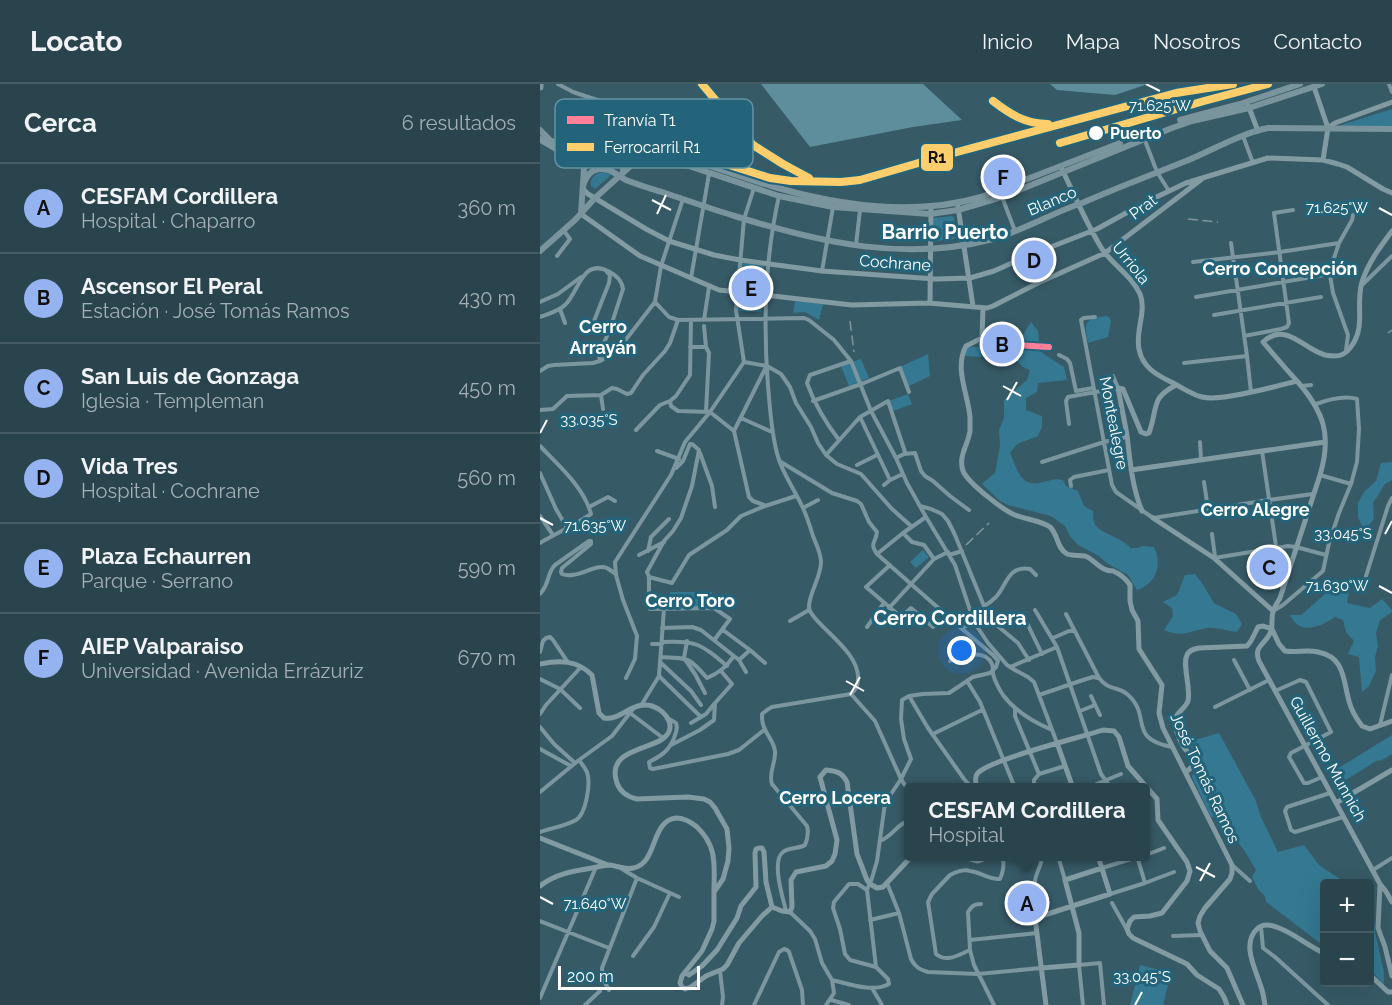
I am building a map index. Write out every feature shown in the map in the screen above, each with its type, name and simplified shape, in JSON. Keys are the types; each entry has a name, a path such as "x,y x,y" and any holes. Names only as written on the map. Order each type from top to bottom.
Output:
{"highway":[{"path":"540,139 555,148"}],"main road":[{"path":"958,207 1144,138 1249,104 1300,84"},
{"path":"693,168 779,196 833,207 860,210 930,211 1002,197 1062,169 1176,122 1322,84"},
{"path":"1314,87 1328,128 1323,160"},
{"name":"Blanco","path":"583,186 589,173 600,168 626,180 705,207 772,228 826,241 897,249 964,245 1015,231 1243,136 1268,128 1328,128 1335,123 1392,102"},
{"path":"1249,104 1258,131"},
{"path":"1328,128 1392,129"},
{"path":"540,130 555,147"},
{"path":"551,141 555,142"},
{"name":"Cochrane","path":"583,186 586,192 646,229 669,241 696,250 740,260 822,271 931,279 970,278 994,271 1092,231 1169,191 1206,176 1273,158 1323,160 1347,167 1392,193"},
{"path":"581,214 584,168"},
{"path":"620,176 624,168"},
{"path":"540,251 629,168"},
{"path":"717,168 778,188 831,201 930,211"},
{"name":"Urriola","path":"1062,169 1105,253 1132,281 1140,293 1142,301 1138,348 1142,358 1155,374 1197,395 1208,398 1251,392 1297,381"},
{"name":"Prat","path":"983,308 993,306 1105,253 1206,176"},
{"path":"754,188 756,185 772,189 778,188"},
{"path":"958,207 973,306"},
{"path":"929,303 930,211"},
{"path":"581,214 640,256 719,290 852,305 929,303 983,308"},
{"path":"1392,231 1365,273 1361,286 1360,327 1354,342 1346,352 1335,356 1320,354 1292,337 1284,335 1274,335 1263,342 1316,404 1322,420 1325,441 1320,475 1273,611 1272,628 1286,652 1315,651 1335,659 1342,672 1352,710 1362,726 1370,729 1392,721"},
{"name":"José Tomás Ramos","path":"983,308 982,338 966,346 962,357 962,381 970,418 970,432 962,454 964,472 974,485 1006,510 1048,525 1066,553 1087,557 1103,569 1115,572 1128,581 1130,605 1140,631 1138,645 1162,685 1159,714 1163,728 1232,865 1230,879 1205,908 1198,920 1202,935"},
{"path":"1118,388 1122,388 1141,432 1146,434 1149,433 1159,397 1176,385"},
{"path":"1118,388 1131,470 1142,511"},
{"path":"1131,470 1325,441"},
{"name":"Montealegre","path":"1153,518 1214,558 1273,611"},
{"path":"1186,772 1193,765 1194,760 1181,742 1175,721 1177,714 1188,699 1187,654 1199,648 1247,646 1258,627 1272,628"},
{"name":"Guillermo Munnich","path":"1272,628 1267,639 1258,648 1259,661 1380,884 1387,889 1392,902"},
{"path":"540,664 554,661 582,666 592,675 599,711 606,718 647,705 657,708 669,719 669,729 664,738 623,757 616,770 616,782 623,792 633,798 695,797 707,801 715,808 727,829 729,855 725,874 714,892"},
{"path":"976,783 977,774 1003,760 1107,730 1117,734 1126,763 1142,783"},
{"path":"1057,743 1071,783"},
{"path":"772,907 788,912 792,907 791,879 796,872 826,866 835,855 837,840 820,777 826,770 844,775 847,782 857,854 868,887 883,887 907,861"},
{"path":"1336,803 1392,770"},
{"path":"1150,792 1157,799 1158,820 1190,871 1187,881 1165,910 1159,914 1134,917 1127,929 1133,938 1183,962 1197,975 1216,986 1227,1005"},
{"path":"540,838 609,865 631,869 646,860 662,826 671,819 682,819 696,826 711,846 714,860 714,921 702,951 680,980 685,989 706,976 720,971 739,943 772,907"},
{"path":"685,972 689,975 702,966 717,950 737,918 741,906 756,887 755,852 759,848 762,848 764,852 766,882 772,907"},
{"path":"1046,1005 1035,918 1110,894 1100,861"},
{"path":"540,886 560,874 573,870 609,865"},
{"path":"1041,968 1080,965 1079,933 1065,880 1102,868"},
{"path":"1380,884 1378,928 1392,976"},
{"path":"1265,1005 1251,955 1250,940 1255,930 1268,925 1280,928 1320,951"},
{"path":"1202,935 1210,951 1227,968 1243,1005"},
{"path":"1374,979 1388,992 1392,992"}],"street":[{"path":"558,84 594,99"},
{"path":"1389,84 1392,92"},
{"path":"1243,136 1253,163"},
{"path":"1144,138 1157,172 1169,191"},
{"path":"746,168 771,176 794,179 850,181 930,158"},
{"path":"691,279 710,174"},
{"path":"626,678 635,659 637,636 623,600 615,562 674,469 685,442 744,362 736,310 744,219 754,188"},
{"path":"779,196 772,228 765,318 772,432 780,462 803,508 821,561 809,610 846,649 852,657 858,674 858,682 851,694 772,707 762,714 764,730 775,751 770,778 772,784 809,831 805,846 782,852 777,866 788,912 810,931 822,963 832,980 834,993 826,1005"},
{"path":"1002,197 1015,231"},
{"path":"540,370 554,365 593,363 617,351 655,302 661,266 683,199"},
{"path":"822,271 833,207"},
{"path":"856,246 860,210"},
{"path":"1244,336 1287,327 1289,323 1274,213 1293,210"},
{"path":"1346,352 1348,335 1333,293 1330,275 1339,243 1353,215"},
{"path":"557,256 570,239 564,231"},
{"path":"1231,243 1251,392"},
{"path":"1193,262 1339,243"},
{"path":"1361,286 1392,256"},
{"path":"540,317 560,309 569,301 577,285 588,271 595,268 615,276 623,288 609,332 600,351 600,361"},
{"path":"594,321 609,283 610,275 604,270"},
{"path":"1196,297 1324,275"},
{"path":"540,302 551,298 584,276"},
{"path":"704,320 709,287"},
{"path":"1214,315 1321,297"},
{"path":"655,302 669,317 678,320 800,318 809,320 834,339 851,361 871,411 903,474 958,571 974,622 988,643 1010,667 1031,679 1057,743"},
{"path":"560,309 565,323"},
{"name":"Montealegre","path":"1095,317 1081,320 1113,486 1116,492 1153,518"},
{"path":"540,410 553,409 567,396 601,395 612,388 627,394 631,393 643,375 665,351 678,320"},
{"path":"636,430 660,405 676,396 690,375 691,320"},
{"path":"705,326 706,347 709,353 708,412"},
{"path":"1256,334 1263,342"},
{"path":"690,347 706,347"},
{"path":"1059,355 1070,363 1076,391 1118,388 1113,376"},
{"path":"1184,363 1247,356"},
{"path":"839,440 813,401 807,379 810,375 851,361"},
{"path":"744,362 767,366 781,374 825,455 837,464 861,474 892,509 911,526"},
{"path":"734,431 767,366"},
{"path":"813,401 900,368 909,392"},
{"path":"1302,386 1311,385"},
{"path":"1069,424 1067,398 1094,390"},
{"path":"601,395 603,409"},
{"path":"1273,611 1323,571 1337,518 1352,484 1357,462 1359,448 1357,399 1354,397 1316,404"},
{"path":"670,401 671,406 678,411 708,412 734,431 749,497 765,506"},
{"path":"825,455 860,417 888,401 904,454"},
{"path":"860,417 890,480"},
{"path":"741,418 772,432"},
{"path":"1042,462 1127,437"},
{"path":"1200,442 1201,460"},
{"path":"674,469 680,466 690,444 699,450 712,486 715,507"},
{"path":"540,446 566,472 589,507 591,514 540,543"},
{"path":"699,450 692,486 681,518 664,541 647,572 649,607 651,609 714,608 730,619 715,639"},
{"path":"657,451 679,459"},
{"path":"1262,451 1282,589"},
{"path":"896,458 904,454 915,453 925,476 969,510"},
{"path":"857,465 877,454"},
{"path":"780,462 832,493 861,504 869,522 877,532 872,543 877,554 997,659 997,666 990,673 977,675 949,693 909,696 902,700 901,719 904,740 911,759 902,779 885,803 877,861 868,887 876,967"},
{"path":"1071,486 1071,480 1074,477 1109,470"},
{"path":"540,473 567,528"},
{"path":"884,485 903,474"},
{"path":"1320,475 1352,484"},
{"path":"1204,482 1208,509"},
{"path":"1153,518 1313,494"},
{"path":"649,577 672,583 689,555 724,533 741,516 796,496"},
{"path":"589,507 608,497 615,501"},
{"path":"1366,576 1392,498"},
{"path":"803,508 818,500"},
{"path":"920,506 942,514 948,521 993,622 1018,643 1029,660"},
{"path":"540,516 553,535"},
{"path":"877,554 911,526 926,517"},
{"path":"648,551 651,537 669,519"},
{"path":"903,533 912,542 924,545 934,559"},
{"path":"1212,534 1214,558 1288,546 1326,555"},
{"path":"540,594 546,588 551,569 589,541 591,544 562,568 562,574 568,576 602,567 616,575"},
{"path":"639,555 664,541"},
{"path":"889,608 934,559 962,551"},
{"path":"890,565 866,587 902,617 911,608 933,627"},
{"path":"984,606 997,596 1007,578 1020,569 1030,569 1036,575"},
{"path":"867,627 884,603"},
{"path":"540,792 612,736 660,676 664,609"},
{"path":"790,621 809,610"},
{"path":"1035,610 1058,647 1101,774 1108,783"},
{"path":"1066,614 1098,678 1109,687 1124,692 1136,704 1143,728 1151,741 1174,748"},
{"path":"961,628 974,622"},
{"path":"1027,622 1042,654"},
{"path":"662,628 692,627 701,630 739,660 746,672"},
{"path":"723,630 765,663"},
{"path":"1053,639 1069,631 1076,632"},
{"path":"540,652 543,641 550,637 567,662"},
{"path":"687,641 684,658 705,693"},
{"path":"652,644 687,641 708,650 727,666"},
{"path":"983,646 988,643"},
{"path":"1010,667 1058,647"},
{"path":"739,660 750,650"},
{"path":"950,661 976,654 988,660 993,666 1000,690 1015,708 1035,722 1052,730"},
{"path":"661,660 684,658 693,662 706,678 721,671 734,656"},
{"path":"661,660 691,691 701,705"},
{"path":"1234,660 1250,690"},
{"path":"540,714 582,666"},
{"path":"691,723 706,714 732,684 721,671"},
{"path":"1380,725 1392,675"},
{"path":"660,676 701,717"},
{"path":"1039,695 1093,677 1098,678"},
{"path":"540,680 560,689 580,708"},
{"path":"1215,707 1269,680"},
{"path":"1275,691 1300,680 1306,682 1331,730 1330,734 1291,753 1289,757 1304,783 1322,777"},
{"path":"967,681 978,698 1013,783"},
{"path":"851,694 875,721 905,783"},
{"path":"909,696 968,783"},
{"path":"1091,696 1100,715"},
{"path":"671,745 714,720 715,703"},
{"path":"1080,711 1095,705"},
{"path":"1015,708 1015,716 1039,774"},
{"path":"933,734 982,710"},
{"path":"630,713 664,738"},
{"path":"669,719 677,725 671,745 665,753 649,762 650,768 728,754 739,750 764,730"},
{"path":"540,727 554,744 588,776 581,815 574,821 540,832"},
{"path":"540,749 575,763"},
{"path":"1033,783 1039,774 1065,766"},
{"path":"1099,783 1121,774"},
{"path":"1330,793 1287,807 1285,811 1291,830 1295,832 1344,817"},
{"path":"880,841 888,838 900,824 904,823"},
{"path":"1150,853 1164,848"},
{"path":"1373,870 1392,858"},
{"path":"970,950 948,959 936,954 928,902 930,897 954,873 971,871 991,879 1000,879 1004,861"},
{"path":"1035,918 1033,892 1042,861"},
{"path":"1059,861 1065,880"},
{"path":"1102,868 1125,861"},
{"path":"1139,861 1145,883"},
{"path":"1232,865 1250,881"},
{"path":"540,998 597,867"},
{"path":"619,868 679,897"},
{"path":"1110,894 1174,872"},
{"path":"609,990 602,974 604,962 637,878"},
{"path":"887,883 899,913 911,959 914,965 921,970 978,974 1041,968"},
{"path":"832,980 872,988 889,984 888,979 876,967 850,960 847,957 833,908 834,902 849,884 868,887"},
{"path":"1013,894 1033,892"},
{"path":"633,956 654,927 670,893"},
{"path":"1112,903 1127,929"},
{"path":"981,904 971,907 968,912 970,950 974,965 994,1005"},
{"path":"870,920 899,913"},
{"path":"540,921 609,948"},
{"path":"1261,926 1263,948 1328,1005"},
{"path":"970,940 1037,933"},
{"path":"1173,936 1202,935"},
{"path":"754,1005 779,952 784,949 789,952 792,960 803,1005"},
{"path":"1083,1005 1080,965 1100,963 1104,1005"},
{"path":"720,971 722,1005"},
{"path":"872,988 882,1005"},
{"path":"585,1005 600,991"},
{"path":"831,1000 838,1004 849,1005"}],"shaded area":[{"path":"761,84 923,84 962,120 810,147"},
{"path":"1050,84 1148,84 1115,95 1057,90"},
{"path":"1392,109 1392,126 1341,126 1341,125"},
{"path":"604,172 611,175 595,189 591,186 592,178"},
{"path":"952,216 956,236 954,239 937,241 934,239 933,218"},
{"path":"741,263 764,265 761,312 738,311"},
{"path":"795,301 823,304 819,320 805,312 793,313"},
{"path":"1107,316 1111,321 1108,337 1088,343 1087,323 1090,320"},
{"path":"1031,322 1038,331 1042,353 1064,367 1067,380 1038,383 1037,392 1026,398 1026,410 1042,416 1042,427 1038,436 1017,444 1010,453 1021,476 1029,483 1057,479 1063,480 1066,486 1078,491 1084,506 1093,511 1094,523 1099,529 1123,541 1131,548 1154,547 1158,560 1156,573 1149,583 1137,590 1128,575 1078,545 1065,526 1051,516 1008,505 1000,501 982,484 995,473 1000,446 999,430 1004,418 1004,400 1027,380 1030,370 1016,360 1021,340"},
{"path":"966,347 981,347 981,357 963,356"},
{"path":"928,354 930,376 907,387 900,367"},
{"path":"861,359 869,378 849,386 841,366"},
{"path":"908,394 912,404 893,411 889,401"},
{"path":"1392,462 1392,480 1385,484 1373,503 1374,519 1364,531 1358,517 1358,503 1364,492 1376,481 1381,463"},
{"path":"923,550 929,557 916,568 910,562"},
{"path":"1195,574 1214,603 1236,614 1242,624 1237,632 1207,628 1181,634 1164,630 1173,616 1172,608 1163,602 1177,595 1185,575"},
{"path":"1350,586 1347,603 1370,608 1382,599 1392,610 1380,620 1376,633 1378,646 1375,657 1376,671 1369,686 1362,692 1359,657 1348,654 1354,641 1346,632 1343,620 1335,617 1311,628 1299,626 1290,615 1301,615 1331,589 1341,591"},
{"path":"670,592 712,592 711,607 670,607"},
{"path":"1219,733 1255,799 1278,852 1304,845 1319,865 1340,879 1320,879 1320,943 1266,902 1265,896 1258,889 1252,877 1256,870 1244,850 1218,816 1211,817 1192,777 1195,757 1186,740 1195,740"},
{"path":"1392,735 1392,754 1344,781 1337,769"},
{"path":"1374,922 1384,972 1384,985 1374,974"},
{"path":"1140,965 1171,973 1163,1005 1130,1005"}],"railway":[{"path":"702,84 715,99"},
{"path":"739,168 770,178 791,181 860,180 1176,93 1233,84"},
{"path":"993,101 1019,117 1041,124 1049,124"},
{"path":"753,145 810,179"},
{"path":"1188,219 1218,222"},
{"path":"850,321 854,352"},
{"path":"1388,333 1392,330"},
{"path":"1002,344 1049,347"},
{"path":"966,545 989,523"}],"tram line":[{"name":"T1","path":"1002,344 1049,347"}],"rail line":[{"name":"R1","path":"702,84 715,99"},
{"name":"R1","path":"739,168 770,178 791,181 860,180 1176,93 1233,84"},
{"name":"R1","path":"1060,143 1268,84"},
{"name":"R1","path":"993,101 1018,117 1040,124 1048,124"},
{"name":"R1","path":"753,145 809,178"}],"place":[{"name":"Puerto","path":"1096,133"},
{"name":"AIEP Valparaiso","path":"1003,177"},
{"name":"Vida Tres","path":"1034,260"},
{"name":"Plaza Echaurren","path":"751,288"},
{"name":"Ascensor El Peral","path":"1002,344"},
{"name":"San Luis de Gonzaga","path":"1269,567"},
{"name":"CESFAM Cordillera","path":"1027,903"}],"district":[{"name":"Barrio Puerto","path":"945,232"},
{"name":"Cerro Concepción","path":"1280,268"},
{"name":"Cerro Arrayán","path":"603,336"},
{"name":"Cerro Alegre","path":"1255,509"},
{"name":"Cerro Toro","path":"690,600"},
{"name":"Cerro Cordillera","path":"950,618"},
{"name":"Cerro Locera","path":"835,797"}]}
